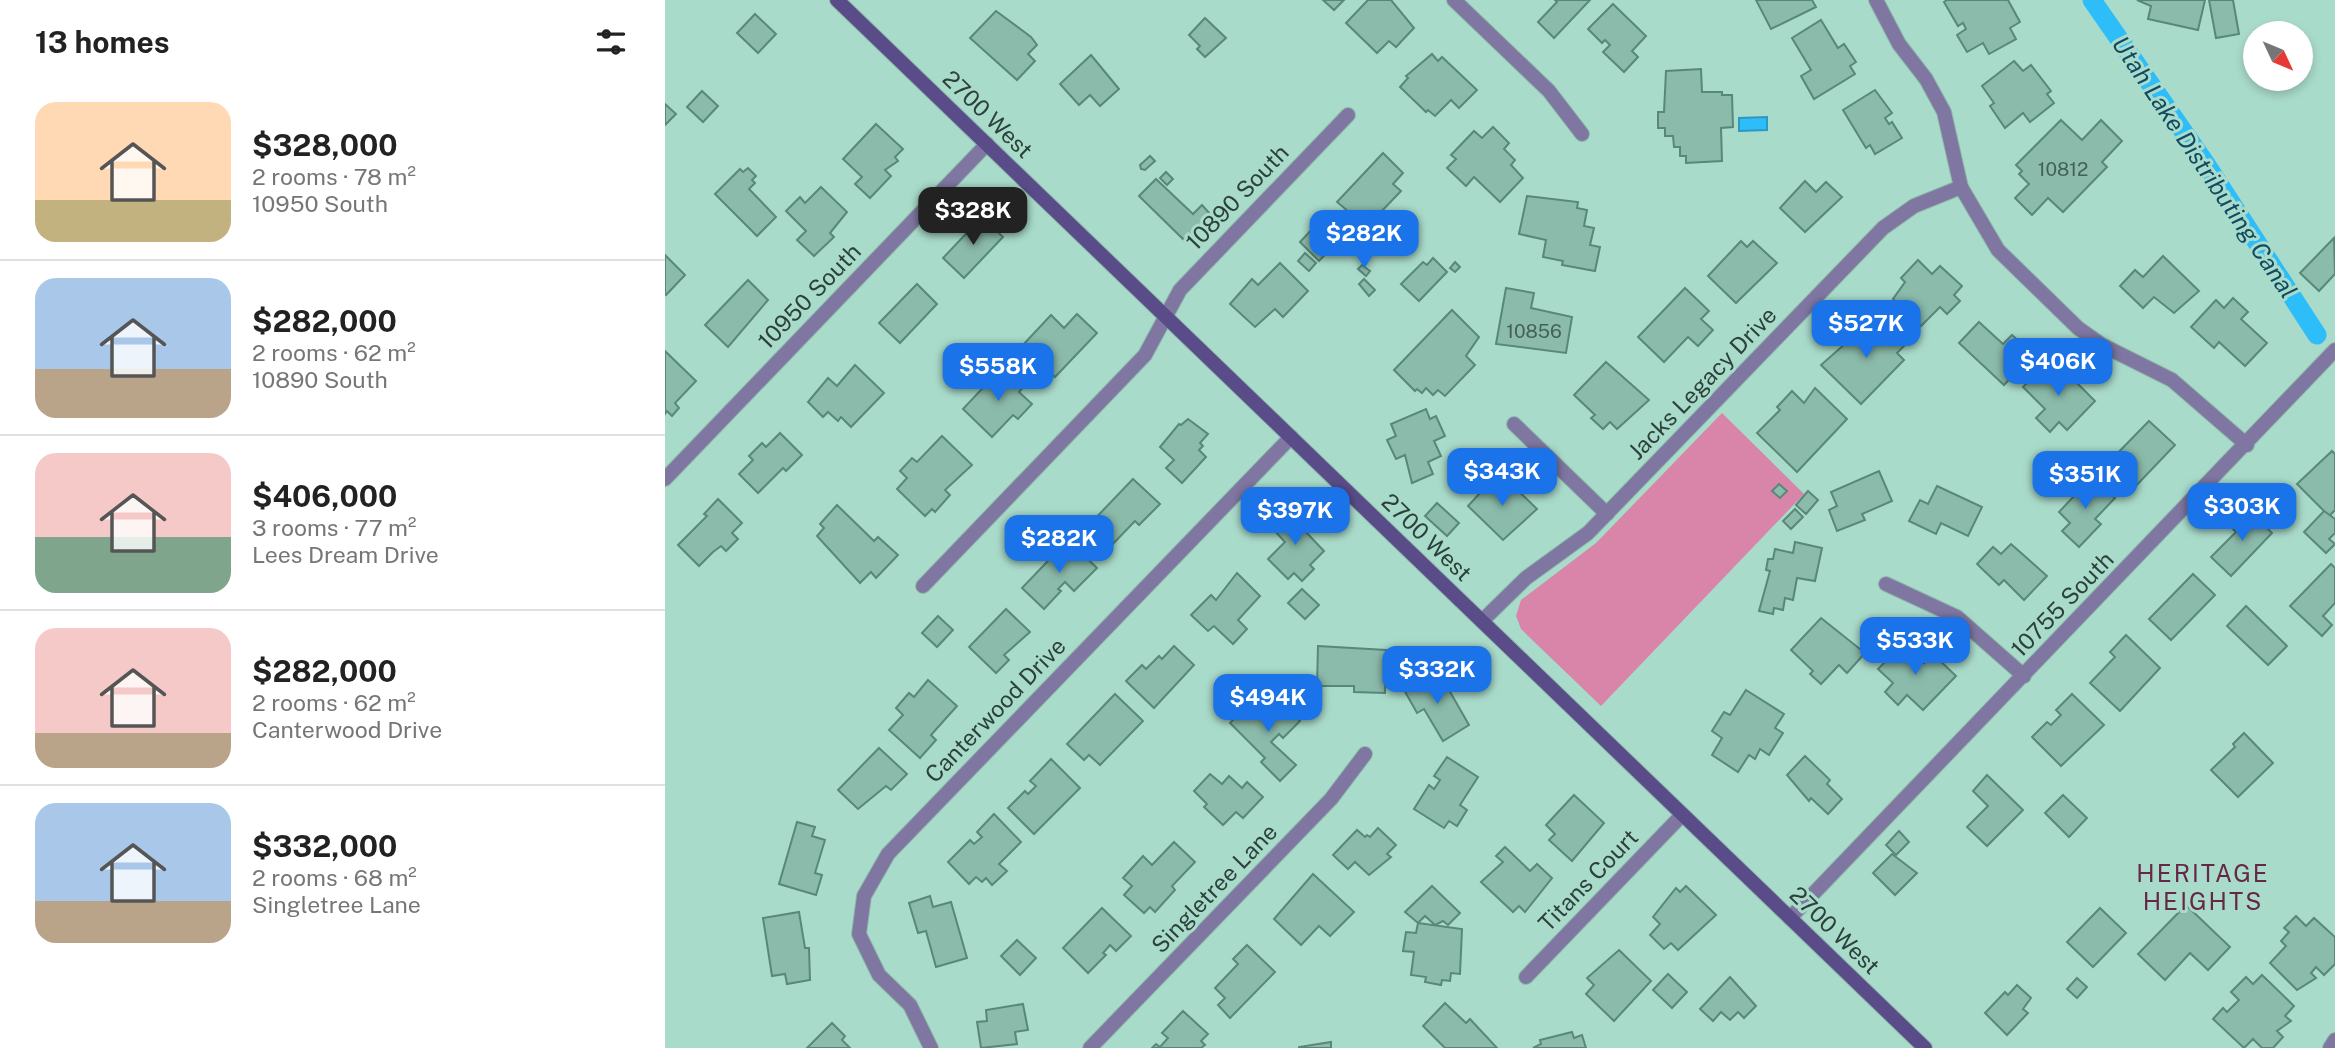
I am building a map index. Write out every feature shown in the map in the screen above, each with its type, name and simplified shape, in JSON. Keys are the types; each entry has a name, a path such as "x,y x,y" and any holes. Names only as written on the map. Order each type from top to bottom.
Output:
{"main road":[{"name":"2700 West","path":"837,0 1925,1048"}],"street":[{"path":"1454,0 1549,91 1582,134"},
{"path":"1876,0 1899,44 1926,79 1944,112 1961,187 1997,250 2073,323 2102,345 2172,380 2247,445"},
{"name":"10890 South","path":"923,586 1145,355 1180,290 1348,115"},
{"name":"10950 South","path":"665,479 987,144"},
{"name":"Jacks Legacy Drive","path":"1482,621 1526,578 1570,548 1607,514 1883,228 1914,206 1961,187"},
{"name":"10755 South","path":"1790,918 2247,445 2335,350"},
{"path":"1514,424 1607,514"},
{"name":"Canterwood Drive","path":"932,1048 910,1005 879,975 859,934 863,897 888,853 1291,437"},
{"path":"1886,584 1957,617 2024,676"},
{"name":"Singletree Lane","path":"1090,1048 1331,799 1364,754"},
{"name":"Titans Court","path":"1526,977 1682,815"},
{"path":"2330,1048 2335,1040"}],"shaded area":[{"path":"1722,413 1804,494 1601,706 1521,629 1516,616 1521,600 1596,543"}],"water":[{"path":"1767,117 1767,130 1739,131 1739,118"}],"building":[{"path":"1323,0 1344,0 1334,10"},
{"path":"1368,0 1391,0 1414,28 1396,47 1389,41 1377,53 1346,23"},
{"path":"1555,0 1590,0 1554,38 1538,22 1557,2"},
{"path":"1756,0 1812,0 1816,7 1771,29"},
{"path":"2008,0 2020,22 2010,28 2016,39 1989,54 1983,43 1967,52 1957,35 1966,29 1963,23 1958,26 1944,2"},
{"path":"2137,0 2205,0 2198,30 2148,19 2151,6"},
{"path":"2209,0 2233,0 2239,34 2216,38"},
{"path":"1613,4 1646,36 1632,51 1638,57 1624,72 1603,52 1610,45 1605,40 1602,43 1588,29"},
{"path":"996,11 1031,37 1037,45 1028,54 1035,61 1017,80 970,38"},
{"path":"755,14 776,34 758,53 737,33"},
{"path":"1205,18 1226,38 1205,57 1197,49 1200,46 1189,35"},
{"path":"1821,20 1838,48 1844,44 1856,62 1850,66 1855,74 1814,99 1801,76 1811,70 1792,38"},
{"path":"1432,54 1438,61 1442,57 1477,90 1459,108 1451,100 1435,116 1428,110 1426,112 1400,87 1408,78 1406,76"},
{"path":"1091,55 1119,89 1100,106 1090,95 1079,105 1060,84"},
{"path":"2014,61 2023,71 2031,65 2051,91 2047,94 2054,103 2030,122 2023,113 2005,128 1990,106 1994,103 1982,86"},
{"path":"1701,69 1702,92 1732,95 1733,127 1721,128 1722,161 1686,163 1686,156 1680,156 1680,147 1674,147 1673,136 1665,136 1665,128 1658,128 1658,112 1664,112 1666,71"},
{"path":"1875,90 1892,113 1885,118 1889,124 1892,122 1902,138 1875,154 1870,145 1866,148 1843,110"},
{"path":"702,91 718,106 703,122 687,107"},
{"path":"665,104 676,114 665,125"},
{"path":"2061,120 2082,140 2101,120 2122,141 2102,162 2107,167 2063,212 2048,198 2032,215 2015,198 2029,184 2019,174 2022,171 2016,165"},
{"path":"876,124 903,149 895,157 898,161 885,170 891,176 870,198 855,184 862,177 843,159"},
{"path":"1493,127 1509,143 1504,149 1515,160 1511,165 1523,178 1500,202 1474,177 1466,186 1447,168 1456,159 1451,155 1474,131 1482,138"},
{"path":"1383,153 1403,173 1393,184 1401,191 1378,215 1374,211 1362,223 1337,202"},
{"path":"1150,156 1155,161 1145,170 1141,169 1140,165"},
{"path":"748,168 756,176 752,180 755,183 749,189 776,217 757,236 715,194 740,169 743,172"},
{"path":"1166,172 1173,179 1167,185 1160,178"},
{"path":"1156,179 1193,214 1202,205 1211,215 1185,241 1139,196"},
{"path":"1805,181 1816,192 1826,182 1842,197 1805,232 1780,208"},
{"path":"821,187 847,212 830,233 834,237 814,256 797,240 806,231 786,211 800,197 805,203"},
{"path":"1527,196 1578,202 1577,208 1587,210 1584,226 1594,228 1590,245 1600,247 1595,271 1562,265 1563,261 1543,257 1546,240 1519,234"},
{"path":"982,217 1003,237 964,278 943,258"},
{"path":"1315,226 1334,245 1319,261 1300,242"},
{"path":"2334,238 2335,274 2319,291 2300,273"},
{"path":"1741,241 1747,247 1753,241 1777,263 1736,303 1708,276"},
{"path":"1305,253 1316,263 1309,271 1298,261"},
{"path":"665,255 685,275 666,295 665,294"},
{"path":"2163,256 2199,291 2174,313 2154,297 2143,308 2120,286 2135,270 2143,277"},
{"path":"1433,258 1447,272 1419,301 1401,284 1423,262 1427,265"},
{"path":"1918,260 1932,274 1940,266 1962,286 1954,295 1960,301 1947,314 1940,307 1921,326 1893,299 1905,282 1901,278"},
{"path":"1455,262 1460,267 1455,272 1450,268"},
{"path":"1280,263 1308,291 1283,317 1275,309 1255,327 1230,304 1252,279 1258,285"},
{"path":"1362,265 1370,271 1366,276 1358,269"},
{"path":"1364,279 1375,290 1369,296 1359,284"},
{"path":"748,280 768,300 728,347 705,325"},
{"path":"917,284 937,304 900,343 879,323"},
{"path":"1506,288 1534,293 1531,308 1572,317 1566,353 1496,344"},
{"path":"1685,288 1709,311 1701,319 1713,330 1698,346 1688,337 1664,362 1638,337"},
{"path":"2233,298 2248,312 2241,319 2267,343 2245,366 2219,342 2214,348 2191,327 2216,300 2224,308"},
{"path":"1452,310 1479,337 1466,356 1475,365 1445,396 1438,390 1433,395 1426,388 1422,393 1417,389 1415,391 1394,370"},
{"path":"1077,314 1097,333 1055,377 1022,346 1051,315 1064,328"},
{"path":"1884,320 1907,343 1897,353 1904,360 1861,404 1821,365 1846,343 1842,339 1858,322 1870,335"},
{"path":"1979,322 2003,344 2012,335 2033,354 2004,385 1959,343"},
{"path":"665,351 696,381 675,403 679,408 672,416 667,411 665,414"},
{"path":"1606,362 1649,400 1617,429 1610,422 1603,429 1591,418 1595,415 1574,395"},
{"path":"2046,363 2069,382 2072,378 2095,401 2067,430 2059,422 2050,432 2036,418 2045,409 2023,387"},
{"path":"855,365 884,393 851,427 841,417 838,421 828,412 823,417 808,402 828,378 837,386"},
{"path":"1011,370 1026,384 1019,392 1032,404 1018,419 1013,415 992,437 963,409 992,378 998,383"},
{"path":"1815,388 1847,419 1797,472 1757,433 1780,410 1777,407 1792,391 1804,403"},
{"path":"1426,409 1430,419 1436,416 1445,436 1434,441 1441,456 1428,462 1433,474 1412,483 1405,455 1396,459 1387,440 1396,436 1391,424"},
{"path":"1188,419 1208,434 1200,443 1203,446 1199,450 1206,457 1182,483 1166,468 1174,460 1160,447 1179,424"},
{"path":"2149,421 2175,445 2131,491 2105,466"},
{"path":"780,433 802,455 786,471 783,468 758,493 739,474 753,460 749,456 762,443 766,447"},
{"path":"942,436 972,465 945,490 950,495 935,512 932,509 925,516 897,489 907,478 900,471 912,458 917,462"},
{"path":"2332,451 2335,454 2335,510 2329,516 2297,484"},
{"path":"1879,471 1892,501 1862,514 1865,520 1837,531 1829,510 1837,506 1831,492"},
{"path":"2092,477 2115,498 2095,519 2101,524 2079,547 2062,531 2070,523 2059,512"},
{"path":"1133,479 1160,504 1139,525 1135,521 1109,548 1087,527"},
{"path":"1492,480 1500,487 1507,480 1537,509 1503,540 1468,506"},
{"path":"1779,484 1787,491 1780,498 1772,491"},
{"path":"1937,486 1982,507 1968,536 1941,523 1936,534 1909,521 1920,500 1928,504"},
{"path":"1808,491 1818,500 1806,514 1796,505"},
{"path":"718,499 742,523 732,533 738,539 726,551 721,546 699,566 678,545 707,516 704,514"},
{"path":"1437,503 1459,523 1447,536 1425,516"},
{"path":"837,505 874,541 878,537 898,555 876,578 871,572 860,583 817,536 824,528 820,524"},
{"path":"1296,509 1312,524 1305,531 1324,551 1310,565 1314,569 1302,581 1294,573 1288,579 1268,559 1285,542 1273,529"},
{"path":"1795,509 1803,517 1791,529 1783,521"},
{"path":"2247,509 2272,533 2231,576 2211,557 2236,532 2230,526"},
{"path":"2324,511 2335,519 2335,533 2329,539 2335,544 2326,553 2304,532"},
{"path":"1068,540 1097,568 1074,591 1065,582 1058,589 1061,591 1044,609 1022,588"},
{"path":"1795,542 1822,548 1815,581 1797,578 1793,600 1785,598 1783,610 1774,608 1773,614 1759,611 1770,571 1766,570 1768,559 1773,559 1775,549 1793,553"},
{"path":"2011,544 2047,576 2024,600 2004,580 1999,585 1977,564 1993,547 2001,554"},
{"path":"2331,564 2335,568 2335,603 2323,616 2332,625 2322,636 2290,606"},
{"path":"1237,573 1260,596 1238,620 1247,629 1233,644 1214,626 1208,631 1191,615 1211,595 1216,600"},
{"path":"2193,574 2215,595 2171,640 2149,619"},
{"path":"1302,589 1319,605 1305,619 1288,603"},
{"path":"2246,606 2287,646 2268,665 2227,626"},
{"path":"1006,609 1030,632 1004,655 1009,660 996,673 969,647"},
{"path":"938,616 953,630 937,647 922,633"},
{"path":"1821,618 1865,653 1847,673 1839,665 1821,684 1810,674 1813,671 1791,650"},
{"path":"2126,635 2160,668 2120,711 2090,683 2115,657 2110,652"},
{"path":"1904,643 1924,663 1933,654 1956,676 1923,710 1907,695 1898,705 1885,692 1893,683 1878,669"},
{"path":"1174,646 1194,665 1154,708 1126,681 1142,665 1146,669 1159,656 1162,659"},
{"path":"1318,646 1386,650 1385,693 1354,692 1354,686 1317,686"},
{"path":"1423,676 1427,684 1441,676 1469,725 1443,741 1424,709 1417,713 1403,688"},
{"path":"928,680 957,706 931,735 936,740 920,758 889,730 903,715 896,708 909,693 914,697"},
{"path":"1746,690 1784,714 1775,728 1783,733 1769,755 1760,749 1755,759 1749,755 1738,772 1712,755 1722,738 1712,731 1724,712 1730,715"},
{"path":"1115,694 1143,721 1100,765 1089,755 1084,760 1067,744"},
{"path":"2072,694 2104,725 2061,766 2032,737 2047,722 2051,725 2061,715 2056,710"},
{"path":"1277,699 1300,721 1283,738 1279,734 1271,742 1296,765 1280,781 1261,762 1265,758 1230,723 1250,702 1262,714"},
{"path":"2244,733 2273,763 2238,797 2211,770 2235,747 2233,744"},
{"path":"879,748 907,774 891,790 886,786 858,809 838,790"},
{"path":"1805,756 1830,780 1827,784 1842,799 1828,814 1811,798 1809,801 1787,775"},
{"path":"1447,757 1478,777 1460,805 1467,810 1457,826 1449,821 1444,828 1414,809 1429,785 1434,789 1440,780 1434,776"},
{"path":"1051,759 1080,788 1034,834 1008,808 1025,791 1028,794 1036,786 1030,781"},
{"path":"1210,774 1222,784 1229,776 1242,788 1247,782 1263,797 1243,818 1236,812 1223,825 1204,807 1207,804 1194,791"},
{"path":"1987,775 2023,810 1987,846 1967,827 1988,806 1973,791"},
{"path":"1574,795 1604,823 1572,861 1549,840 1555,834 1546,825"},
{"path":"2063,795 2087,818 2069,837 2045,813"},
{"path":"994,814 1021,842 999,864 1007,871 992,885 986,878 982,882 976,877 969,884 948,862 970,840 974,844 982,837 977,832"},
{"path":"797,822 815,827 812,836 825,840 815,873 822,875 816,895 779,884"},
{"path":"1378,828 1396,845 1387,854 1391,857 1369,875 1355,862 1348,869 1333,855 1357,830 1365,837 1370,837"},
{"path":"1899,831 1909,842 1896,855 1886,845"},
{"path":"1174,842 1195,862 1172,886 1175,890 1155,912 1150,907 1144,913 1124,895 1132,886 1123,878 1143,856 1152,865"},
{"path":"1505,847 1530,871 1537,864 1552,878 1525,912 1519,906 1513,912 1481,882 1503,862 1496,856"},
{"path":"1892,854 1917,873 1895,895 1873,873"},
{"path":"1313,874 1354,912 1330,936 1319,926 1301,945 1274,919"},
{"path":"1432,886 1460,913 1448,925 1443,921 1435,925 1425,916 1418,923 1405,912"},
{"path":"1686,886 1716,915 1678,950 1671,943 1664,949 1650,935 1660,924 1653,917 1676,888 1680,892"},
{"path":"930,896 933,907 951,902 967,958 936,967 926,931 918,933 909,903"},
{"path":"2186,905 2230,947 2208,970 2190,953 2165,980 2138,954"},
{"path":"1102,908 1131,936 1116,951 1110,945 1103,953 1106,955 1088,973 1063,948"},
{"path":"2100,908 2126,933 2093,967 2067,942"},
{"path":"799,912 805,948 809,948 810,980 787,984 785,974 772,976 763,918"},
{"path":"2296,916 2306,926 2314,918 2335,937 2335,964 2324,975 2316,967 2311,973 2316,978 2297,990 2270,963 2286,946 2281,941 2289,932 2284,928"},
{"path":"1418,923 1462,929 1460,974 1451,973 1450,981 1442,980 1441,985 1425,982 1426,977 1411,975 1414,952 1403,951 1406,932 1416,933"},
{"path":"1017,940 1036,958 1020,975 1001,956"},
{"path":"1247,945 1275,972 1230,1018 1218,1005 1225,998 1215,988 1238,964 1233,959"},
{"path":"1619,950 1651,981 1614,1021 1586,994 1594,985 1587,978"},
{"path":"1668,974 1687,992 1672,1008 1653,990"},
{"path":"2262,975 2294,1006 2285,1016 2291,1021 2277,1031 2283,1037 2273,1048 2262,1048 2253,1039 2244,1048 2213,1019 2223,1008 2227,1012 2239,1000 2231,992 2246,977 2253,984"},
{"path":"1730,977 1756,1006 1744,1018 1738,1012 1730,1020 1721,1012 1713,1021 1700,1009"},
{"path":"2077,978 2087,987 2077,998 2067,989"},
{"path":"2017,985 2031,998 2023,1009 2028,1013 2007,1035 1985,1013 2005,992 2008,995"},
{"path":"1445,1003 1466,1023 1470,1019 1497,1048 1445,1048 1423,1026"},
{"path":"1023,1004 1028,1030 1015,1032 1017,1044 981,1048 977,1022 987,1021 986,1010"},
{"path":"1183,1011 1208,1034 1201,1041 1205,1045 1201,1048 1152,1048 1156,1044 1160,1047 1168,1038 1162,1033"},
{"path":"832,1023 845,1036 842,1040 850,1048 807,1048"},
{"path":"1572,1032 1574,1038 1582,1035 1586,1048 1533,1048 1541,1044 1540,1040"},
{"path":"1331,1042 1331,1048 1299,1048 1299,1047"}],"waterway":[{"name":"Utah Lake Distributing Canal","path":"2092,0 2206,164 2317,335"}],"district":[{"name":"HERITAGE HEIGHTS","path":"2203,887"}]}
